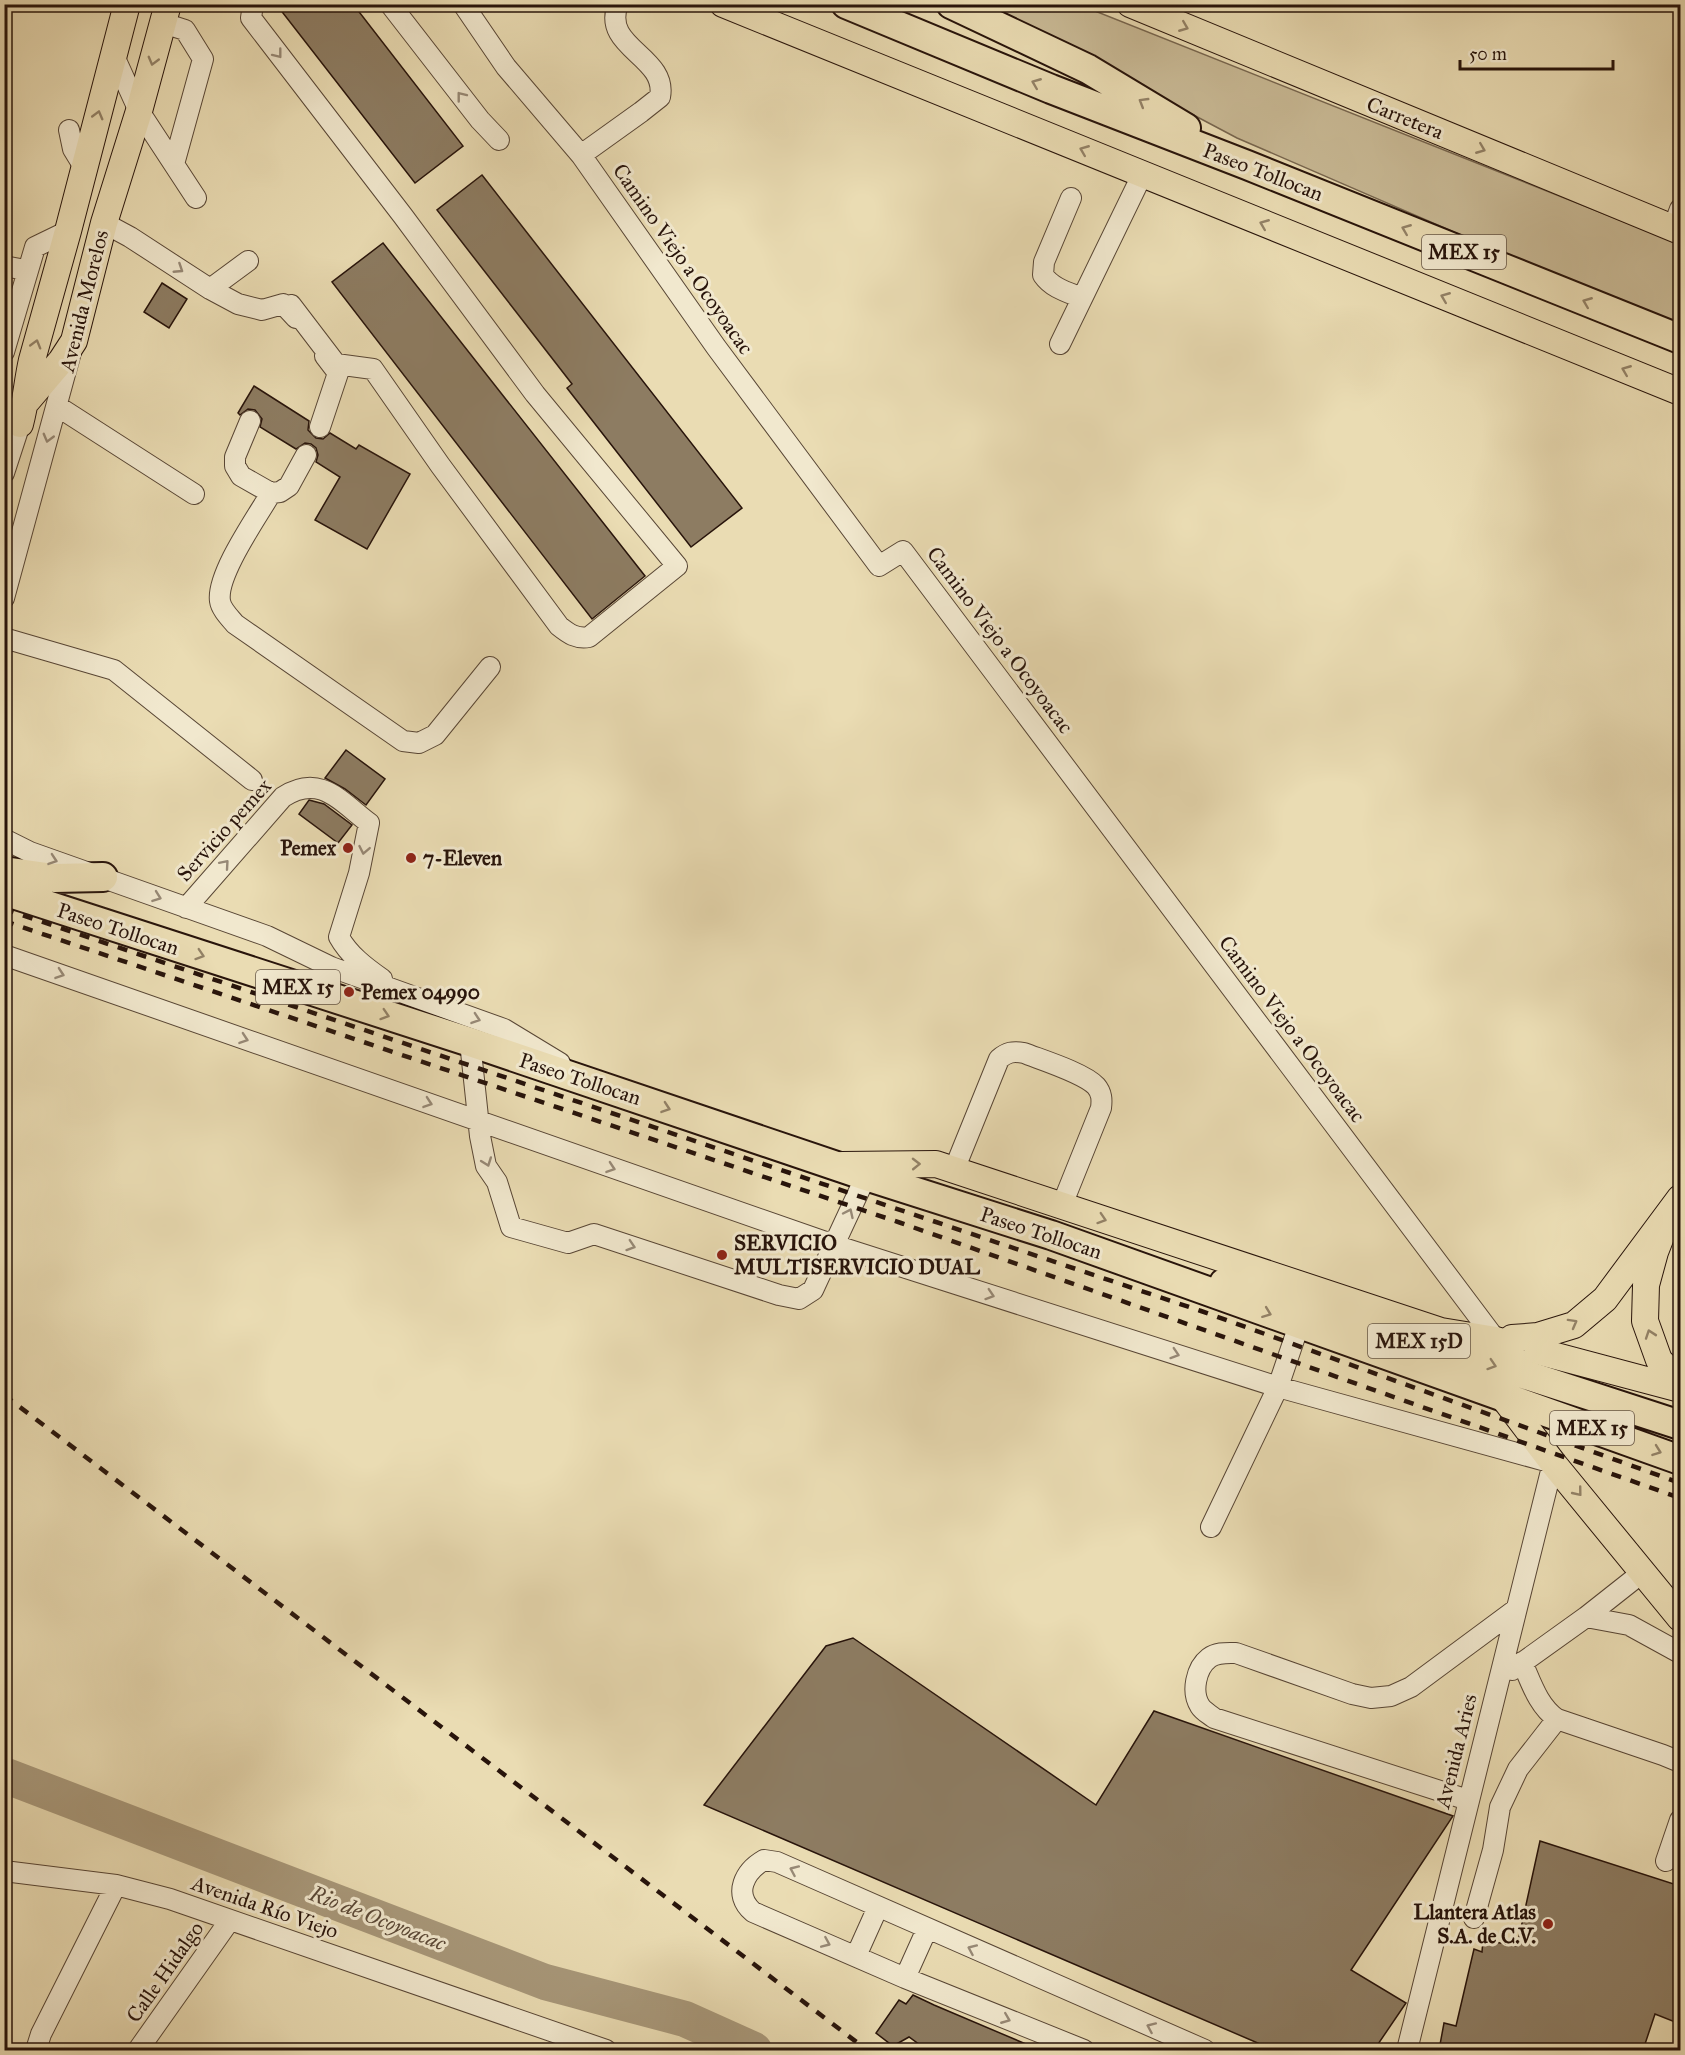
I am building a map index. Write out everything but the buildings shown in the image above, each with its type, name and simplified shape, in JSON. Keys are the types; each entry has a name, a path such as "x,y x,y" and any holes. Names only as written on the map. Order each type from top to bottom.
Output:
{"highway":[{"name":"Paseo Tollocan","path":"846,4 1051,89 1680,339"},
{"path":"951,4 1088,69 1247,165"},
{"path":"6,887 54,878 103,877"},
{"name":"Paseo Tollocan","path":"6,887 1154,1271"},
{"name":"MEX 15","path":"1154,1271 1680,1460"},
{"name":"MEX 15D","path":"1154,1271 1265,1290 1680,1425"}],"main road":[{"path":"723,4 1680,392"},
{"name":"Carretera","path":"1130,4 1678,223"},
{"name":"Avenida Morelos","path":"24,412 32,360 114,57 120,12"},
{"name":"Avenida Morelos","path":"74,341 104,224 166,14"},
{"path":"24,412 74,341"},
{"path":"836,1165 936,1164 1441,1331 1496,1340 1680,1389"},
{"path":"1496,1340 1538,1336 1574,1325 1605,1299 1678,1201"},
{"path":"1678,1201 1654,1252 1646,1285 1645,1321 1659,1360 1680,1382"},
{"path":"1503,1397 1553,1463 1680,1618"}],"street":[{"path":"253,4 251,18 403,216 535,394 677,566 589,637 581,639 570,635 559,627 373,369 336,364 290,309"},
{"path":"390,4 480,120 499,140"},
{"name":"Camino Viejo a Ocoyoacac","path":"463,4 506,67 581,155 716,347 879,566 903,551 1496,1340"},
{"path":"581,155 660,97 660,85 653,69 618,34 615,24 618,4"},
{"path":"166,14 185,30 203,59 174,164"},
{"path":"114,57 139,111 196,198"},
{"path":"69,130 74,149 84,167"},
{"path":"1060,344 1143,173"},
{"path":"1071,198 1044,262 1043,275 1048,283 1082,298"},
{"path":"104,224 130,237 210,289 238,304 262,310 290,309"},
{"path":"4,352 35,246 68,231"},
{"path":"210,289 248,261"},
{"path":"290,309 338,374 320,427"},
{"name":"Avenida Morelos","path":"4,598 74,341"},
{"path":"57,406 194,494"},
{"name":"Avenida Morelos","path":"4,473 24,412"},
{"path":"250,421 235,457 235,466 242,476 271,493 280,492 289,486 306,455"},
{"path":"271,493 227,570 220,588 220,604 235,624 403,741 419,743 435,735 490,667"},
{"path":"4,638 114,669 252,780"},
{"name":"Servicio pemex","path":"186,908 283,797 296,788 316,787 336,796 369,823 359,873 339,937 346,950 365,967 406,995"},
{"path":"4,839 30,852 267,936 331,967 504,1029 591,1082"},
{"path":"4,955 834,1245 1278,1387 1553,1463"},
{"path":"470,1042 478,1121 486,1166 497,1182 511,1227 568,1243 594,1234 779,1295 798,1299 813,1290 866,1176"},
{"path":"954,1170 999,1059 1006,1053 1014,1051 1024,1053 1083,1077 1097,1086 1102,1097 1101,1108 1062,1205"},
{"path":"1211,1527 1278,1387 1299,1325"},
{"name":"Avenida Aries","path":"1407,2050 1553,1463"},
{"path":"1498,1680 1586,1617 1643,1572"},
{"path":"1468,1800 1214,1718 1200,1708 1196,1697 1196,1677 1208,1659 1221,1653 1236,1653 1352,1694 1371,1698 1390,1696 1411,1687 1515,1610"},
{"path":"1586,1617 1629,1626 1680,1653"},
{"path":"1522,1662 1536,1694 1548,1713 1557,1719 1680,1762"},
{"path":"1474,1918 1493,1850 1500,1807 1518,1769 1557,1719"},
{"path":"1666,1861 1680,1820"},
{"path":"1084,2050 905,1978 753,1911 744,1904 742,1892 747,1875 754,1866 764,1860 777,1862 1204,2050"},
{"name":"Avenida Río Viejo","path":"4,1871 116,1885 170,1899 606,2050"},
{"path":"36,2050 41,2034 116,1885"},
{"path":"856,1956 878,1908"},
{"name":"Calle Hidalgo","path":"138,2050 230,1920"},
{"path":"905,1978 927,1929"}],"shaded area":[{"path":"978,5 1080,5 1680,244 1680,330 1237,138 1169,102 1136,81"}],"waterway":[{"name":"Rio de Ocoyoacac","path":"4,1775 545,1982 685,2019 754,2050"}],"railway":[{"path":"4,909 1201,1311 1680,1483"},
{"path":"4,921 901,1223 1680,1498"},
{"path":"4,1395 867,2050"}],"place":[{"name":"Pemex","path":"348,848"},
{"name":"7-Eleven","path":"411,858"},
{"name":"Pemex 04990","path":"349,992"},
{"name":"SERVICIO MULTISERVICIO DUAL","path":"722,1255"},
{"name":"Llantera Atlas S.A. de C.V.","path":"1548,1924"}]}
